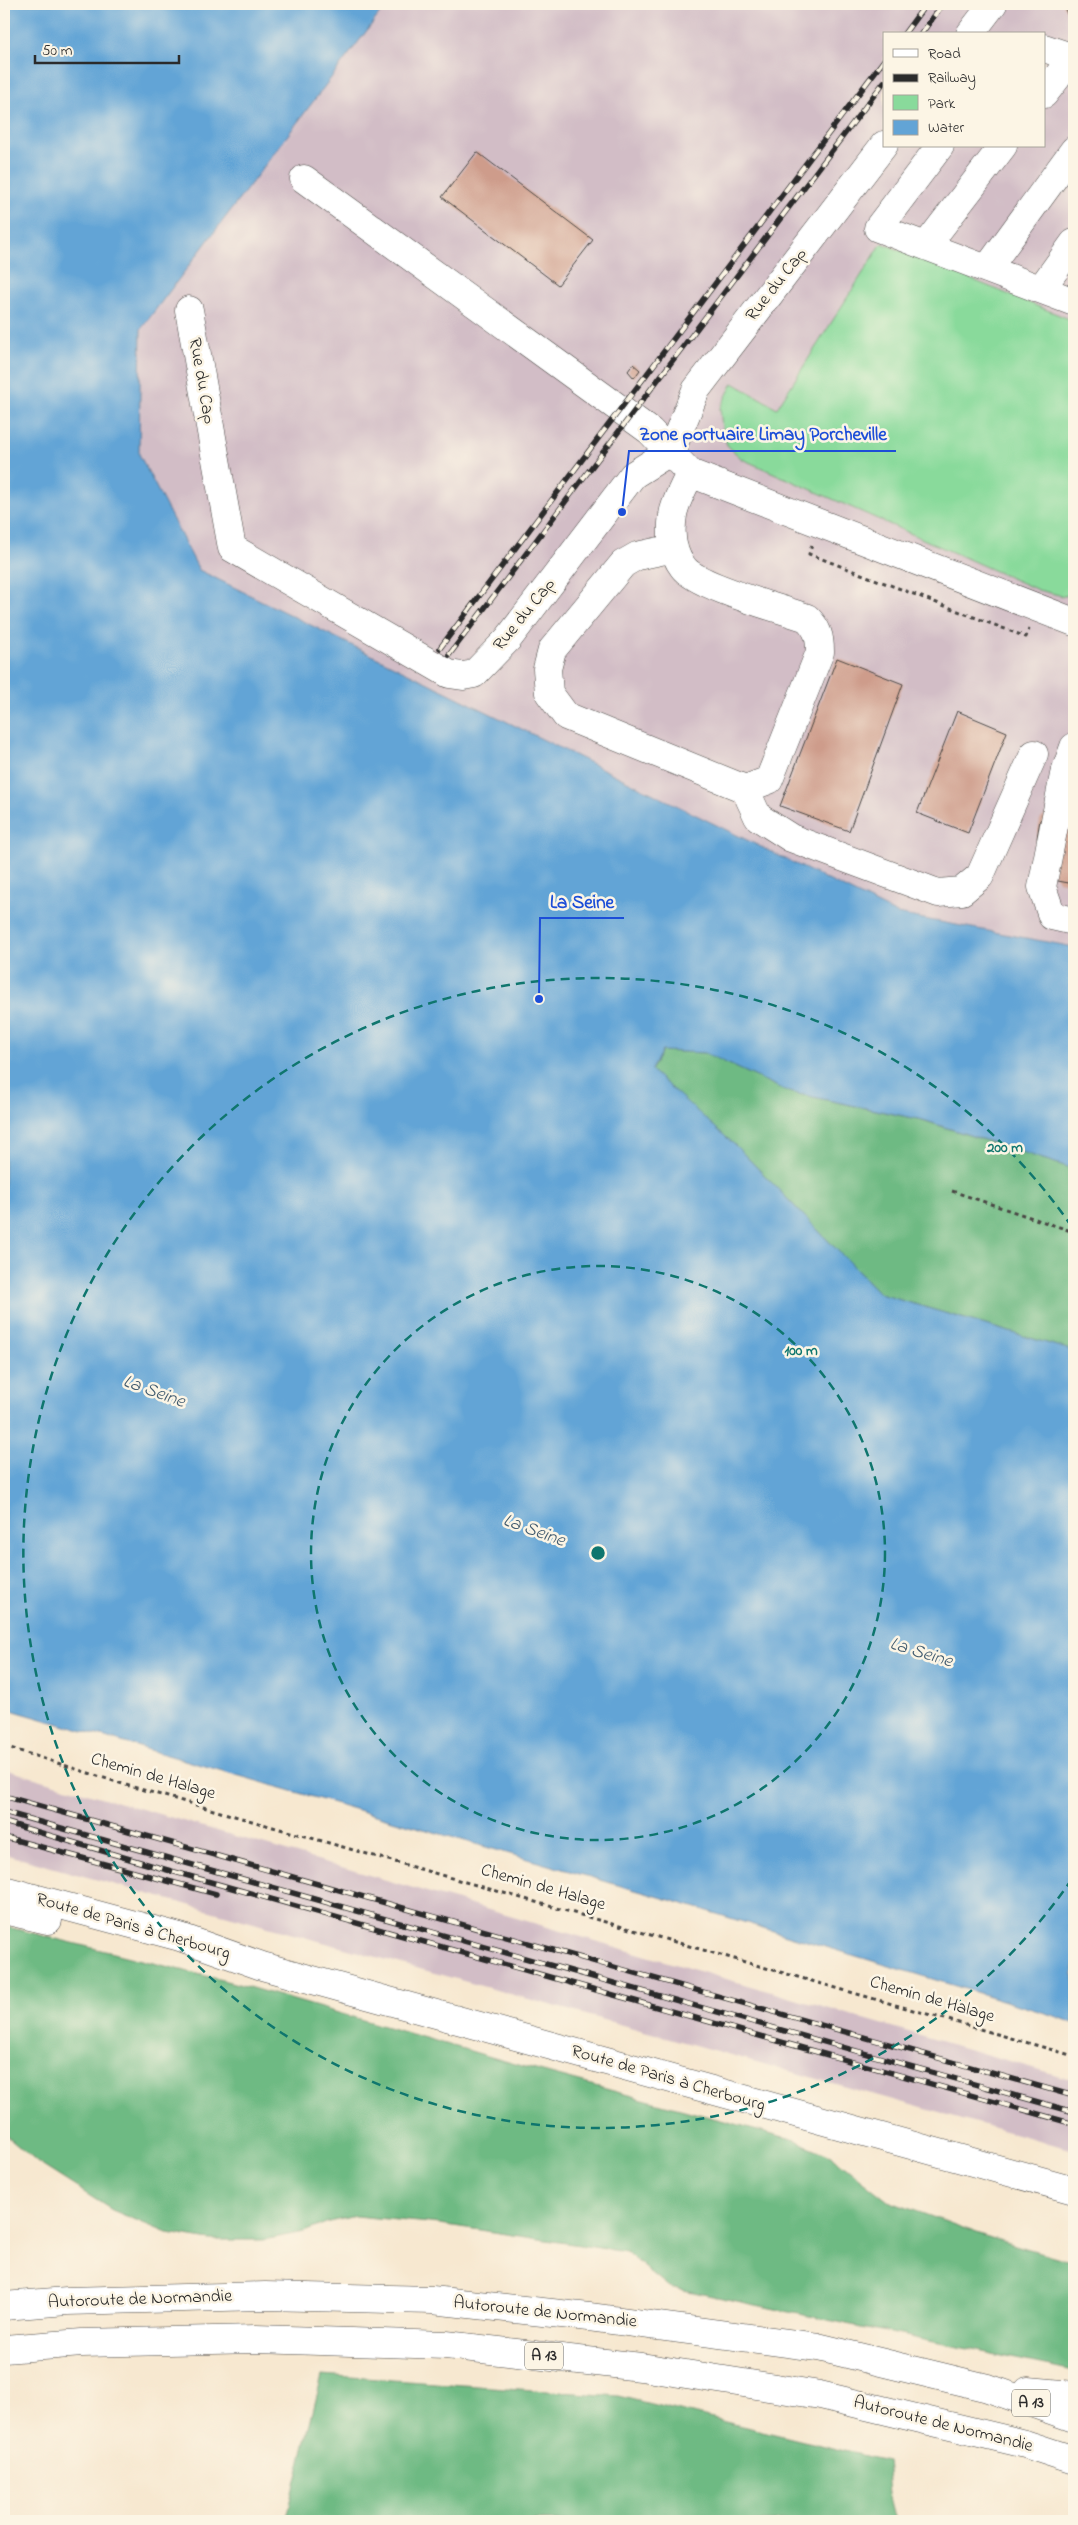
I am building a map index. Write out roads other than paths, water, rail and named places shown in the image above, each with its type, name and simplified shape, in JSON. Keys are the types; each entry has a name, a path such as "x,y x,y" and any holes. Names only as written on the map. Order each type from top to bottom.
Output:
{"main road":[{"path":"972,32 993,4"},
{"path":"1046,49 1073,57 1046,91"},
{"name":"Rue du Cap","path":"189,310 232,548 449,674 474,674 508,639 632,475 671,451 696,390 883,146"},
{"path":"938,148 878,228 1074,302"},
{"path":"926,246 1001,148"},
{"path":"987,269 1074,150"},
{"path":"304,179 650,431 690,472 1074,622"},
{"path":"1041,289 1074,243"},
{"path":"674,548 637,556 623,564 552,650 547,669 549,693 566,716 745,789 769,780 820,652 820,640 816,628 807,618 707,584 683,569 671,537 673,514 690,472"},
{"path":"1074,747 1064,775 1042,887 1052,916 1074,922"},
{"path":"745,789 758,818 791,838 938,893 962,891 980,876 1034,754"},
{"name":"Route de Paris à Cherbourg","path":"4,1890 180,1937 262,1966"},
{"name":"Route de Paris à Cherbourg","path":"4,1910 105,1934 262,1966 1074,2190"},
{"name":"Autoroute de Normandie","path":"4,2306 68,2301 265,2296 432,2300 589,2316 818,2347 988,2388 1074,2418"},
{"name":"Autoroute de Normandie","path":"4,2349 82,2343 256,2339 446,2345 641,2367 820,2395 1025,2444 1074,2460"},
{"path":"988,2388 1074,2395"}],"water":[{"name":"La Seine","path":"4,4 387,4 141,329 139,454 199,570 897,914 1074,947 1074,1169 923,1120 789,1092 705,1053 662,1051 651,1070 736,1146 880,1294 1074,1351 1074,2023 687,1905 4,1708"}],"railway":[{"path":"905,32 926,4"},
{"path":"922,32 943,4"},
{"path":"440,648 883,61"},
{"path":"449,655 883,83"},
{"path":"4,1796 1074,2096"},
{"path":"4,1812 1074,2112"},
{"path":"4,1822 164,1869 1074,2124"},
{"path":"4,1837 216,1894"}],"place":[{"name":"Zone portuaire Limay Porcheville","path":"622,512"},
{"name":"La Seine","path":"539,999"}]}
